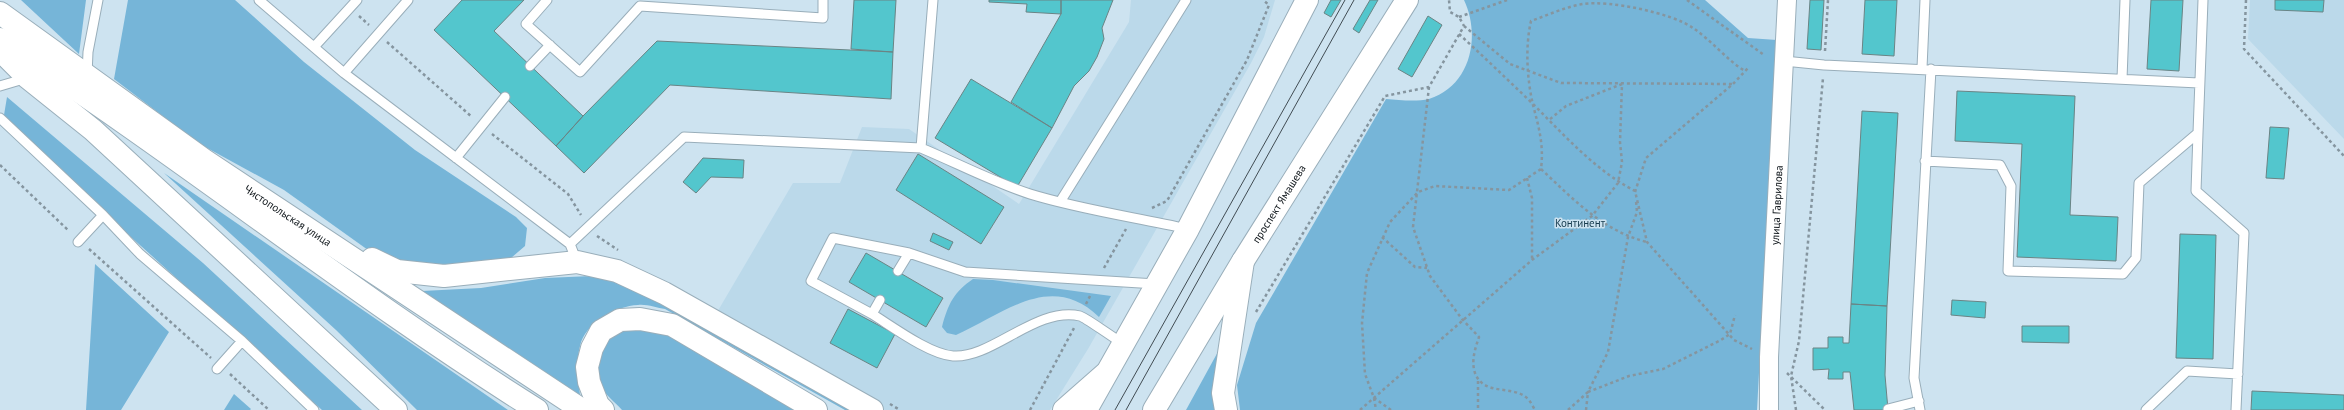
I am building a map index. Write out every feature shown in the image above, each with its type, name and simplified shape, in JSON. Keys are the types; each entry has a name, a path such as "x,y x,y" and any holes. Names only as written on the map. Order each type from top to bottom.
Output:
{"main road":[{"path":"1086,410 1188,229 1307,0"},
{"name":"проспект Ямашева","path":"1154,410 1243,261 1407,0"},
{"name":"Чистопольская улица","path":"0,13 204,160 582,410"},
{"name":"Чистопольская улица","path":"0,39 78,91 297,247 537,410"},
{"path":"0,50 28,78 93,130 396,410"},
{"path":"307,229 397,271 444,276 574,253 664,293 872,410"},
{"path":"1226,410 1223,393 1243,261"},
{"path":"602,410 598,405 589,382 587,368 592,348 601,331 620,320 640,319 672,325 816,410"},
{"path":"1162,410 1177,370"},
{"path":"1064,410 1107,372"}],"street":[{"name":"улица Гаврилова","path":"1769,410 1769,357 1787,0"}],"lane":[{"path":"87,76 88,52 98,0"},
{"path":"259,0 344,73 456,158 574,253 684,137 921,148 1029,194 1100,213 1133,217 1188,229"},
{"path":"314,47 357,0"},
{"path":"344,73 408,0"},
{"path":"547,0 526,24 580,72 640,6 823,18 823,0"},
{"path":"921,148 933,0"},
{"path":"1060,202 1186,0"},
{"path":"1888,409 1920,405 1914,378 1925,161 1927,69 1925,0"},
{"path":"2122,79 2125,0"},
{"path":"2203,0 2196,191 2244,233 2236,410"},
{"path":"530,66 550,45"},
{"path":"1784,61 1824,65 2199,83"},
{"path":"0,86 28,78"},
{"path":"456,158 505,97"},
{"path":"0,118 103,215 140,254 242,341 314,410"},
{"path":"1925,161 2000,164 2011,186 2008,271 2122,274 2136,258 2138,183 2198,133"},
{"path":"78,241 103,215"},
{"path":"1123,344 1080,316 1051,316 971,354 953,356 932,350 872,314 811,281 833,238 909,253 965,272 1098,279 1157,284"},
{"path":"898,271 909,253"},
{"path":"872,314 880,300"},
{"path":"219,368 242,341"},
{"path":"2146,410 2187,371 2238,374"}],"path":[{"path":"1030,410 1098,279 1133,217 1167,201 1247,60 1269,5 1263,0"},
{"path":"1449,0 1450,12 1459,17 1464,26 1510,64 1561,83 1733,84"},
{"path":"1459,17 1507,0"},
{"path":"1687,0 1764,55"},
{"path":"1796,410 1791,376 1799,341 1824,65 1828,0"},
{"path":"2246,0 2244,49 2344,156"},
{"path":"1541,169 1543,149 1533,104 1528,70 1527,37 1531,21 1557,11 1584,4 1615,4 1653,12 1691,26 1712,42 1736,66 1745,71"},
{"path":"1464,26 1429,87 1413,227 1430,276 1462,319 1479,337 1474,351 1473,368 1478,381 1478,410"},
{"path":"1459,34 1533,104 1573,146 1618,183 1635,191"},
{"path":"1586,410 1588,392 1608,352 1628,237 1637,212 1635,191 1646,158 1733,84 1749,67"},
{"path":"1549,120 1566,106 1622,84"},
{"path":"1360,410 1462,319 1532,260 1592,216 1618,183 1622,162 1620,142 1622,84"},
{"path":"1252,318 1385,96 1429,87"},
{"path":"0,165 78,241 219,368 269,410"},
{"path":"1376,410 1374,398 1365,374 1362,323 1367,273 1390,222 1418,192 1435,186 1509,190 1541,169"},
{"path":"1541,169 1592,216 1628,237 1647,242"},
{"path":"1527,178 1532,198 1532,260"},
{"path":"1635,191 1647,242 1734,340 1769,357 1826,410"},
{"path":"1382,237 1416,267 1427,268"},
{"path":"1568,410 1588,392 1629,376 1664,369 1730,334 1735,315"},
{"path":"1478,381 1486,387 1521,394 1528,400 1535,410"},
{"path":"1374,398 1391,410"}],"shaded area":[{"path":"1131,0 1275,0 1264,37 1251,63 1088,349 1050,410 885,410 716,314 793,183 840,183 862,127 909,129 1019,204 1129,22"},
{"path":"2250,0 2344,0 2344,139 2248,39"}],"green space":[{"path":"21,0 86,0 79,54"},
{"path":"128,0 235,0 304,62 415,150 516,217 527,228 525,246 511,258 442,267 404,265 368,250 284,190 198,143 114,79"},
{"name":"Континент","path":"1464,0 1705,0 1748,38 1777,40 1757,410 1240,410 1237,385 1256,323 1386,99 1413,101 1429,99 1443,92 1455,83 1463,71 1469,58 1472,29"},
{"path":"7,97 203,263 362,410 322,410 3,121"},
{"path":"164,173 508,410 417,410 336,330"},
{"path":"95,264 169,332 121,410 86,410"},
{"path":"592,276 625,284 855,410 845,410 665,309 641,305 629,306 611,312 588,330 580,346 578,358 580,395 422,291 481,288 545,278"},
{"path":"973,279 993,280 1111,296 1099,317 1081,304 1063,297 1046,297 1028,300 956,335 947,333 942,327 949,305 956,294"},
{"path":"623,329 670,331 802,410 622,410 608,396 601,386 598,369 599,361 605,346 616,333"},
{"path":"1225,339 1215,410 1186,410"},
{"path":"234,394 251,409 224,410"}],"building":[{"path":"462,0 524,0 494,31 583,116 556,146 434,30"},
{"path":"854,0 896,0 893,52 851,49"},
{"path":"989,0 1061,0 1061,14 1026,12 1027,4 989,2"},
{"path":"1061,0 1113,0 1102,28 1104,39 1097,57 1089,71 1074,86 1052,128 1011,102 1061,14"},
{"path":"1331,0 1341,0 1331,17 1324,13"},
{"path":"1370,0 1378,0 1359,33 1353,29"},
{"path":"1810,0 1824,0 1821,50 1807,49"},
{"path":"1865,0 1897,0 1894,56 1862,54"},
{"path":"2151,0 2183,0 2179,71 2147,69"},
{"path":"2275,0 2324,0 2323,12 2275,10"},
{"path":"1428,16 1442,25 1412,77 1398,69"},
{"path":"657,41 893,52 891,99 670,85 584,173 556,146 583,116"},
{"path":"971,79 1052,128 1017,187 935,138"},
{"path":"1957,91 2075,96 2070,215 2118,217 2116,261 2017,257 2022,144 1955,141"},
{"path":"1862,111 1898,113 1887,306 1851,304"},
{"path":"2270,127 2289,128 2284,179 2266,178"},
{"path":"918,154 1004,207 981,244 896,190"},
{"path":"703,158 744,160 743,178 711,177 696,193 683,182"},
{"path":"933,233 953,242 949,250 930,241"},
{"path":"2180,234 2216,235 2213,359 2176,358"},
{"path":"866,253 943,298 926,327 849,282"},
{"path":"1952,300 1986,302 1985,318 1951,315"},
{"path":"1851,304 1887,306 1885,375 1888,410 1854,410 1850,372 1843,372 1843,379 1828,379 1829,369 1813,370 1813,348 1828,348 1828,337 1843,337 1843,343 1849,343"},
{"path":"848,309 895,334 877,368 830,343"},
{"path":"2022,326 2069,326 2069,343 2022,342"},
{"path":"2252,391 2344,395 2344,410 2251,410"}],"tram line":[{"path":"1115,410 1345,0"},
{"path":"1126,410 1354,0"}]}
